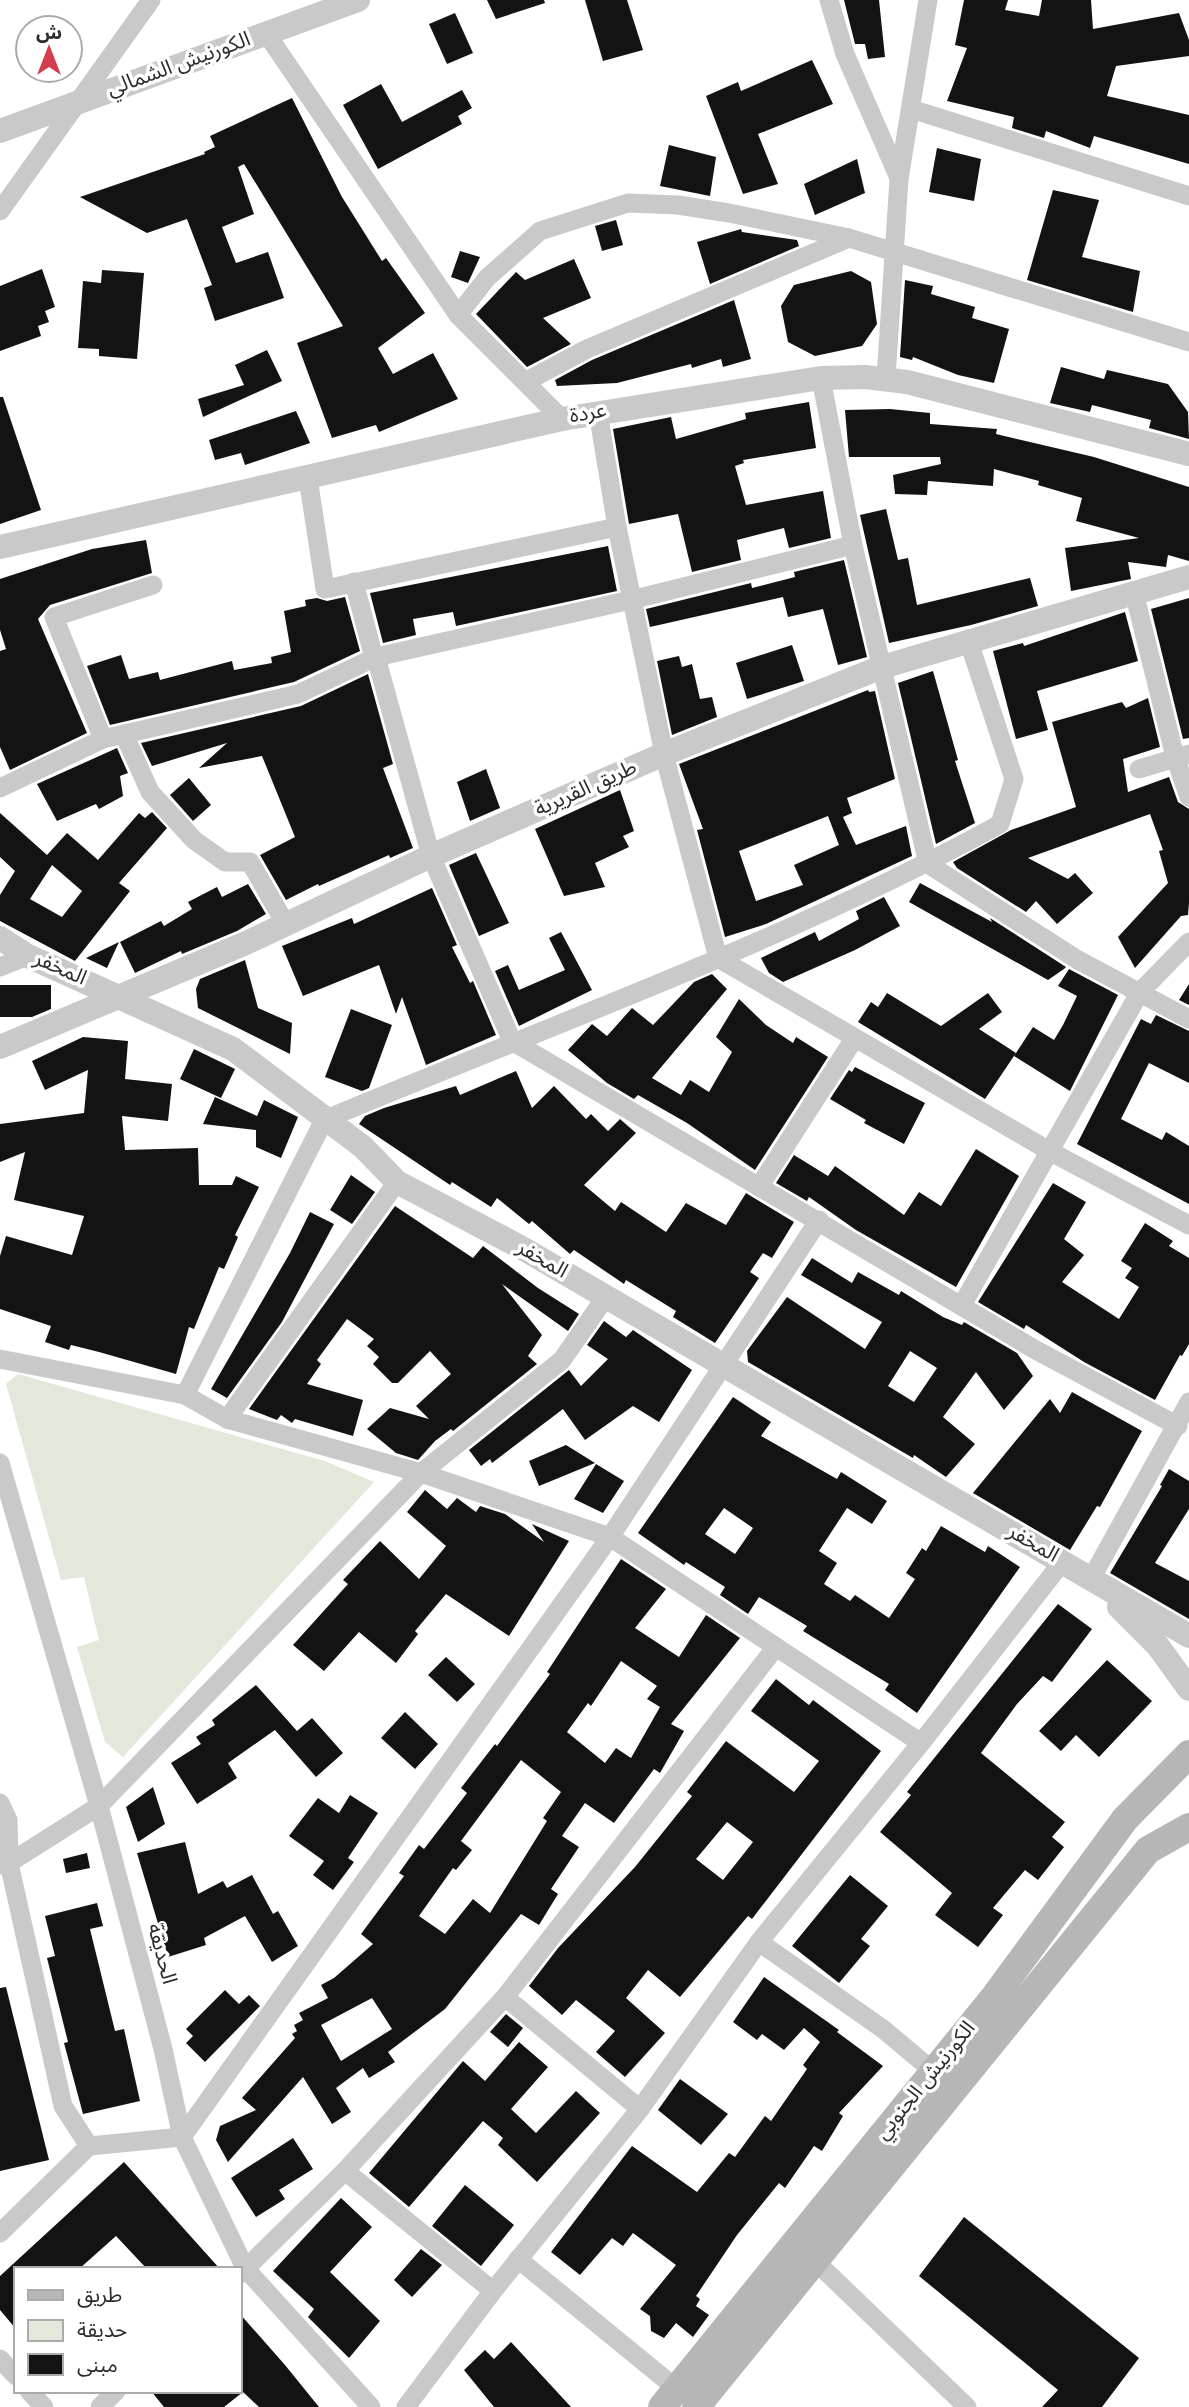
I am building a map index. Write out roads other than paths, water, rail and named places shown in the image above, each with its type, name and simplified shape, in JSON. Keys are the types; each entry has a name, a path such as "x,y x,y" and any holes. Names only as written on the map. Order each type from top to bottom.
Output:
{"main road":[{"name":"الكورنيش الجنوبي","path":"678,2401 933,2071 995,1996 1125,1819 1189,1754"},
{"name":"الكورنيش الجنوبي","path":"678,2401 814,2260 1148,1850 1189,1827"}],"street":[{"path":"0,211 151,0"},
{"name":"الكورنيش الشمالي","path":"0,131 358,0"},
{"path":"829,0 845,54 899,178"},
{"path":"886,378 899,178 928,0"},
{"path":"266,33 458,315 562,419"},
{"path":"911,109 1189,196"},
{"path":"458,315 487,278 540,231 628,203 678,205 849,238 1185,345"},
{"path":"525,382 587,349 849,238"},
{"path":"821,378 853,545 928,864 1078,960 1189,1019"},
{"name":"عردة","path":"0,547 562,419 821,378 886,378 928,386 1186,456"},
{"path":"598,412 631,600 664,754 718,958 1051,1152 1189,1225"},
{"path":"308,478 325,589 617,527"},
{"path":"0,788 103,739 298,694 375,658 631,600 853,545"},
{"name":"طريق القريرية","path":"0,1047 246,943 431,856 664,754 882,667 968,639 1189,577"},
{"path":"354,582 431,856 512,1041 1034,1349 1178,1426"},
{"path":"103,739 54,617 153,585"},
{"path":"1134,592 1182,756 1189,797"},
{"path":"185,1395 324,1120 718,958 928,864 1000,824 1014,779 968,639"},
{"path":"124,734 150,792 194,840 225,862 250,862 285,923"},
{"path":"1139,769 1182,756"},
{"name":"المخفر","path":"0,938 29,956 233,1049 363,1147 397,1182 522,1248 724,1368 1091,1579"},
{"path":"962,1305 1140,992 1189,942"},
{"path":"0,967 29,956"},
{"path":"759,1187 854,1039"},
{"path":"227,1419 397,1182"},
{"path":"0,2233 89,2146 182,2137 610,1537 724,1368 818,1220"},
{"path":"5,1864 99,1806 421,1472 562,1360 604,1297"},
{"path":"0,1359 185,1395 227,1419 421,1472 610,1537 921,1743"},
{"path":"1091,1579 1189,1402"},
{"name":"الحديقة","path":"0,1463 99,1806 163,2049 182,2137 240,2267"},
{"path":"406,2407 492,2291 640,2109 759,1942 921,1743 1063,1561"},
{"path":"1091,1579 1189,1636"},
{"path":"1091,1579 1158,1646 1189,1689"},
{"path":"242,2271 345,2171 505,1997 775,1648"},
{"path":"0,1803 8,1820 5,1864 63,2106 89,2146"},
{"path":"759,1942 883,2029 933,2071"},
{"path":"505,1997 640,2109"},
{"path":"345,2171 492,2291"},
{"path":"518,2259 678,2401"},
{"path":"814,2260 967,2407"},
{"name":"الحديقة","path":"242,2271 371,2407"},
{"path":"0,2359 14,2374"},
{"path":"31,2393 44,2407"},
{"path":"100,2407 114,2393"}]}
